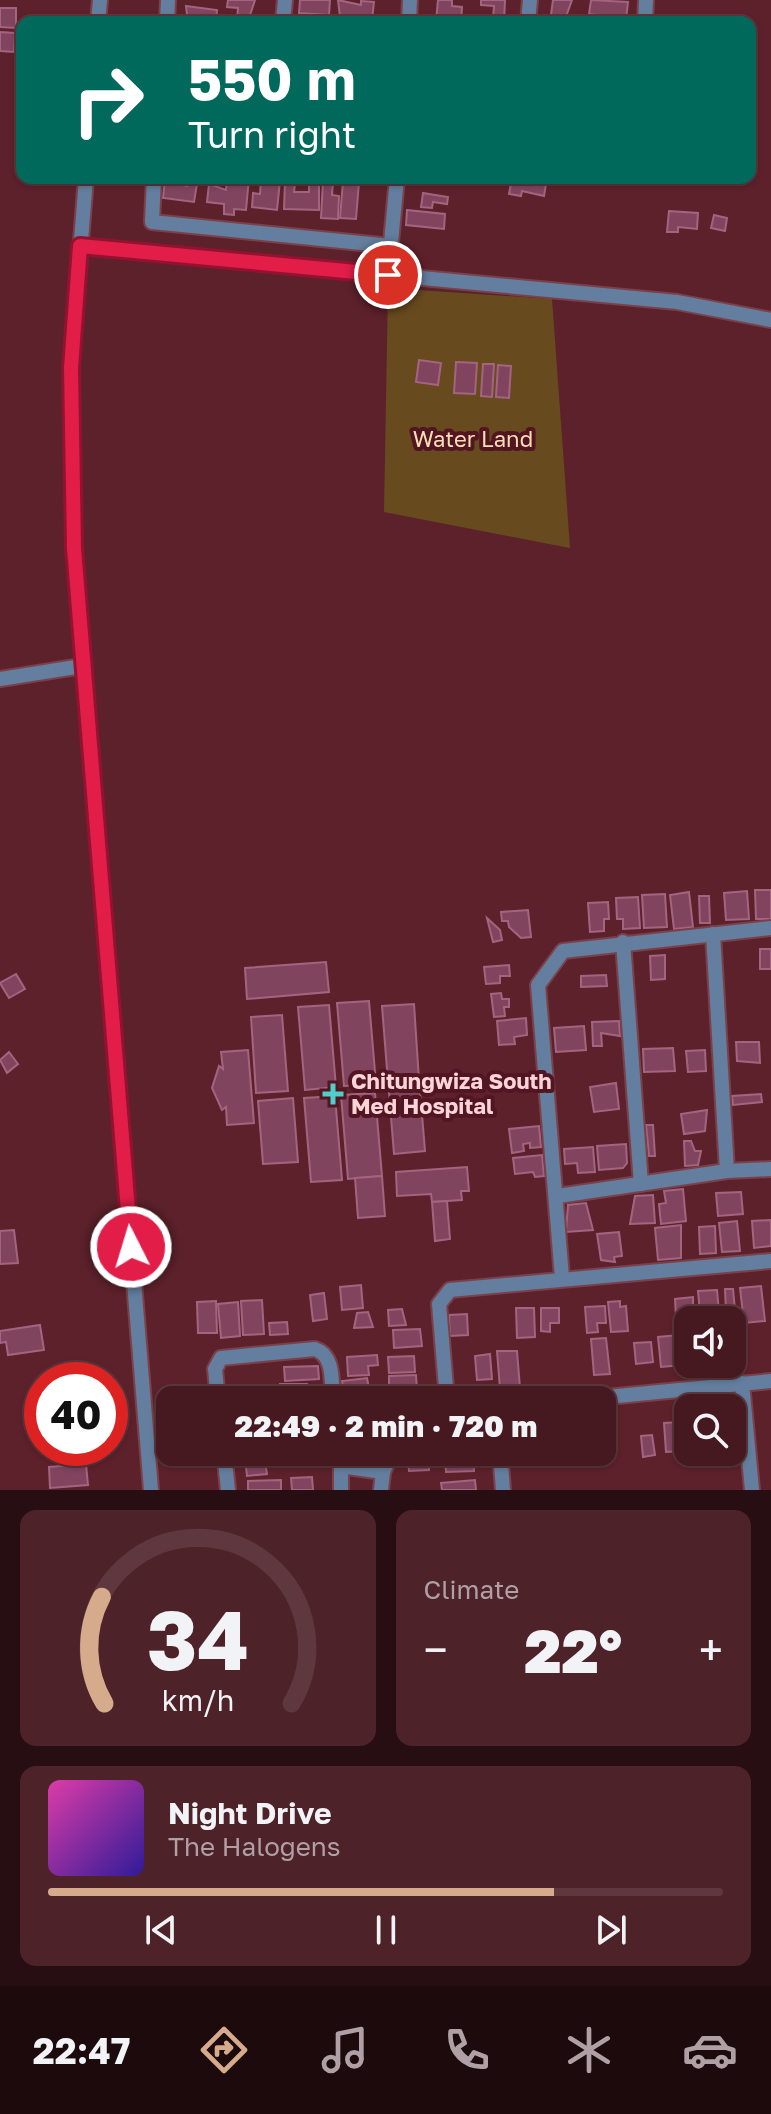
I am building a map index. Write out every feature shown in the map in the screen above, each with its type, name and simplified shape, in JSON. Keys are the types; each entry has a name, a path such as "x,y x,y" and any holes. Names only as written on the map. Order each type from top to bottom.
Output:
{"street":[{"path":"85,184 71,368 74,548 151,1490"},
{"path":"154,184 152,222 391,246"},
{"path":"388,275 396,184"},
{"path":"80,246 677,302 771,320"},
{"path":"0,679 82,666"},
{"path":"562,1278 558,1196 538,985 563,951 771,928"},
{"path":"713,934 727,1171"},
{"path":"623,942 641,1184"},
{"path":"558,1196 727,1171 771,1169"},
{"path":"446,1386 439,1304 444,1293 458,1287 771,1261"},
{"path":"217,1386 215,1369 221,1358 315,1349 325,1354 330,1363 332,1386"},
{"path":"616,1396 771,1381"},
{"path":"742,1383 752,1490"},
{"path":"225,1466 228,1490"},
{"path":"340,1466 341,1490"},
{"path":"363,1466 383,1472"},
{"path":"381,1490 386,1466"},
{"path":"501,1466 503,1490"}],"green space":[{"name":"Water Land","path":"388,288 552,299 570,548 384,512"}],"building":[{"path":"228,0 255,0 250,16 237,16 238,8 227,7"},
{"path":"300,0 330,0 329,15 299,13"},
{"path":"338,0 361,5 361,1 374,2 372,16 340,16"},
{"path":"438,0 452,0 452,6 462,7 461,16 436,16"},
{"path":"481,0 505,0 504,16 493,16 494,6 481,5"},
{"path":"553,0 572,0 566,16 551,16"},
{"path":"591,0 628,2 626,16 589,14"},
{"path":"186,6 217,10 216,16 187,16"},
{"path":"0,8 16,8 16,28 0,27"},
{"path":"0,32 15,33 14,52 0,51"},
{"path":"165,184 197,184 194,202 163,198"},
{"path":"209,184 226,190 226,184 248,184 246,210 234,209 234,215 224,214 224,204 207,202"},
{"path":"261,184 280,184 277,210 252,207 253,193 260,194"},
{"path":"285,184 295,184 294,192 309,192 309,185 319,185 319,210 284,209"},
{"path":"323,184 333,184 332,195 339,196 338,219 321,218"},
{"path":"343,184 359,184 356,219 340,218"},
{"path":"511,184 546,184 544,196 522,191 521,196 509,194"},
{"path":"423,193 448,197 447,204 433,202 432,208 421,207"},
{"path":"407,210 445,214 444,229 406,225"},
{"path":"669,211 698,213 697,229 678,227 678,232 667,232"},
{"path":"714,215 727,218 725,231 711,228"},
{"path":"419,360 441,363 438,385 416,382"},
{"path":"456,362 477,363 475,394 454,393"},
{"path":"483,364 494,364 492,397 481,396"},
{"path":"498,365 511,366 509,398 496,397"},
{"path":"755,890 771,890 771,919 756,919"},
{"path":"747,891 749,919 726,920 724,893"},
{"path":"689,892 693,927 674,929 670,895"},
{"path":"665,894 667,927 644,928 642,895"},
{"path":"699,896 709,896 710,923 700,923"},
{"path":"638,897 640,928 623,929 623,919 617,919 616,898"},
{"path":"608,902 609,919 604,919 604,931 590,932 588,903"},
{"path":"528,910 531,937 521,938 509,927 508,921 502,921 501,912"},
{"path":"487,918 500,930 502,940 493,942"},
{"path":"760,949 771,949 771,969 760,969"},
{"path":"665,955 665,979 651,980 650,956"},
{"path":"326,962 329,992 247,999 245,968"},
{"path":"509,965 510,976 500,976 500,983 486,984 484,967"},
{"path":"16,974 25,989 9,998 0,983"},
{"path":"606,975 607,986 581,987 581,976"},
{"path":"501,993 502,999 509,999 509,1007 504,1007 505,1016 494,1017 491,994"},
{"path":"369,1001 376,1084 344,1086 337,1003"},
{"path":"414,1004 419,1080 388,1082 382,1006"},
{"path":"329,1005 336,1087 305,1090 298,1007"},
{"path":"282,1015 288,1091 256,1093 251,1017"},
{"path":"526,1018 527,1035 514,1037 515,1044 499,1045 497,1021"},
{"path":"619,1021 620,1036 601,1033 602,1046 593,1046 592,1022"},
{"path":"584,1026 586,1050 556,1052 554,1028"},
{"path":"736,1042 759,1042 760,1063 737,1061"},
{"path":"673,1048 675,1071 644,1072 643,1049"},
{"path":"248,1050 254,1123 227,1125 226,1107 222,1110 212,1088 219,1066 223,1069 221,1052"},
{"path":"705,1050 706,1071 688,1072 686,1051"},
{"path":"9,1052 18,1064 7,1073 0,1060"},
{"path":"616,1083 619,1109 594,1112 590,1087"},
{"path":"420,1090 425,1151 394,1154 389,1092"},
{"path":"375,1093 382,1176 348,1179 341,1095"},
{"path":"761,1094 762,1102 733,1105 732,1096"},
{"path":"335,1096 342,1180 311,1182 304,1098"},
{"path":"293,1098 298,1162 263,1164 258,1101"},
{"path":"707,1110 705,1131 684,1134 681,1114"},
{"path":"646,1125 653,1125 655,1156 649,1156"},
{"path":"539,1126 541,1147 530,1148 530,1143 523,1144 524,1151 512,1153 509,1129"},
{"path":"684,1141 691,1141 695,1151 701,1151 698,1165 685,1166"},
{"path":"626,1144 627,1163 623,1168 599,1170 597,1146"},
{"path":"593,1147 595,1172 578,1173 577,1163 565,1164 564,1149"},
{"path":"542,1155 544,1176 535,1177 533,1172 515,1174 513,1158"},
{"path":"467,1167 469,1191 461,1191 462,1200 432,1202 431,1194 397,1196 396,1172"},
{"path":"382,1176 385,1216 358,1218 355,1178"},
{"path":"683,1189 686,1221 661,1224 659,1204 666,1203 664,1191"},
{"path":"741,1192 743,1214 718,1216 716,1193"},
{"path":"653,1195 655,1223 630,1224 635,1196"},
{"path":"447,1201 450,1239 435,1241 432,1202"},
{"path":"586,1203 593,1230 566,1232 568,1205"},
{"path":"771,1220 771,1246 754,1248 752,1221"},
{"path":"737,1221 740,1251 722,1252 719,1223"},
{"path":"681,1225 681,1258 658,1260 655,1228"},
{"path":"715,1226 716,1253 700,1254 699,1227"},
{"path":"14,1230 18,1263 0,1264 0,1231"},
{"path":"619,1232 622,1256 614,1257 615,1262 601,1260 597,1234"},
{"path":"361,1285 363,1308 342,1310 340,1287"},
{"path":"761,1286 765,1321 746,1323 746,1306 742,1306 740,1288"},
{"path":"725,1289 733,1289 735,1306 726,1306"},
{"path":"717,1290 718,1306 699,1306 698,1291"},
{"path":"324,1293 327,1319 313,1321 310,1295"},
{"path":"693,1297 693,1306 675,1306 675,1299"},
{"path":"262,1300 264,1334 243,1335 241,1301"},
{"path":"216,1301 217,1333 198,1333 197,1302"},
{"path":"620,1301 620,1307 626,1306 628,1331 611,1332 608,1302"},
{"path":"238,1302 240,1336 221,1338 218,1304"},
{"path":"605,1306 606,1323 597,1323 598,1332 587,1333 585,1307"},
{"path":"516,1308 534,1308 535,1337 517,1338"},
{"path":"541,1308 559,1308 559,1323 550,1323 550,1332 541,1331"},
{"path":"402,1309 406,1325 389,1326 388,1310"},
{"path":"368,1312 373,1327 354,1328 357,1313"},
{"path":"467,1314 468,1335 450,1336 449,1315"},
{"path":"287,1322 288,1334 270,1335 269,1323"},
{"path":"40,1325 44,1350 8,1355 6,1342 0,1343 0,1331"},
{"path":"420,1329 422,1346 394,1348 393,1330"},
{"path":"674,1335 674,1366 661,1367 658,1337"},
{"path":"606,1338 610,1374 594,1375 591,1339"},
{"path":"651,1342 653,1362 636,1364 634,1343"},
{"path":"497,1351 517,1351 520,1386 500,1386"},
{"path":"490,1354 492,1379 477,1380 475,1356"},
{"path":"377,1355 378,1365 368,1366 369,1375 348,1376 347,1357"},
{"path":"414,1356 415,1372 389,1373 388,1357"},
{"path":"318,1366 319,1379 285,1381 284,1367"},
{"path":"416,1375 417,1386 389,1386 389,1376"},
{"path":"367,1378 369,1386 343,1386 342,1381"},
{"path":"280,1384 307,1386 280,1386"},
{"path":"674,1422 674,1452 666,1452 664,1423"},
{"path":"652,1435 655,1455 643,1457 641,1436"},
{"path":"86,1466 88,1485 50,1488 49,1467"},
{"path":"246,1466 266,1466 267,1474 247,1476"},
{"path":"409,1466 429,1466 429,1470 409,1471"},
{"path":"446,1466 474,1466 474,1471 446,1472"},
{"path":"312,1477 313,1490 292,1490 291,1478"},
{"path":"281,1480 281,1490 248,1490 248,1481"},
{"path":"475,1480 476,1490 442,1490 441,1483"}],"place":[{"name":"Chitungwiza South Med Hospital","path":"333,1094"}],"route":[{"path":"131,1247 74,548 71,368 80,246 388,275"}]}
